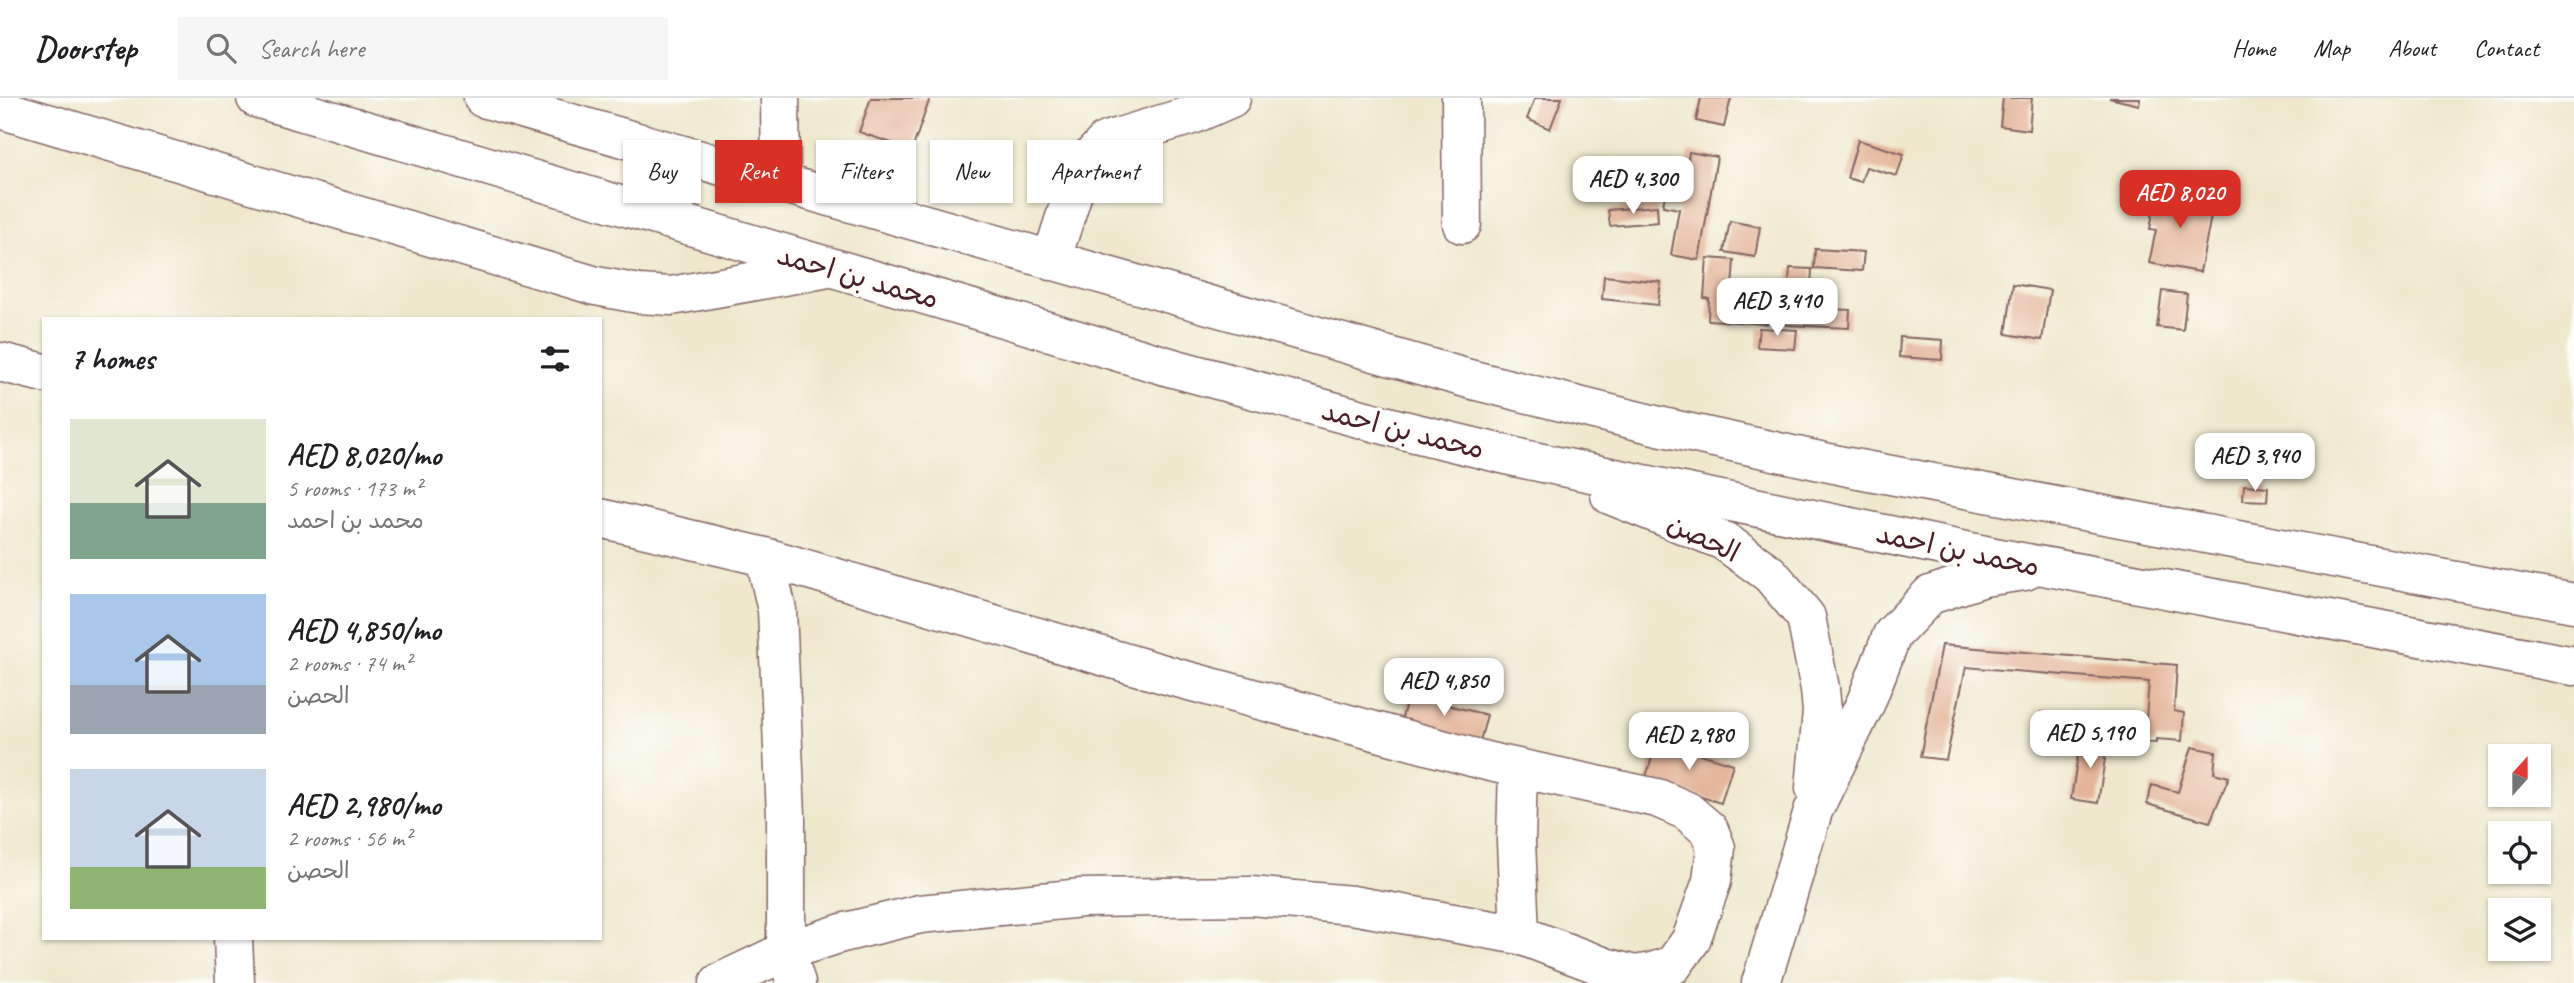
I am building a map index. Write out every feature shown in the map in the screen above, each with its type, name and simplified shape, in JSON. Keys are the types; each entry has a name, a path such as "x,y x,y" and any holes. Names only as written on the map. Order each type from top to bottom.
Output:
{"street":[{"name":"محمد بن احمد","path":"256,98 1173,368 1403,430 1519,458 2050,568 2574,666"},
{"name":"محمد بن احمد","path":"483,98 626,140"},
{"path":"563,98 627,140"},
{"path":"780,98 780,140"},
{"path":"1051,261 1081,169 1106,141 1192,115 1231,98"},
{"path":"1461,98 1462,224"},
{"path":"0,109 596,286 639,294 671,296 830,268"},
{"name":"محمد بن احمد","path":"802,190 1469,379 1663,427 1848,467 2574,603"},
{"path":"0,362 42,372"},
{"name":"الحصن","path":"1519,458 1724,541 1770,574 1806,617 1822,711 1813,811"},
{"path":"602,518 765,557 1174,677 1518,768 1657,798 1687,811 1709,830 1716,848 1712,881 1691,940 1673,965 1635,975 1605,967 1520,935 1352,905 1251,896 1082,898 920,914 842,933 791,967 719,983"},
{"path":"765,557 776,610 791,967"},
{"name":"الحصن","path":"1761,983 1813,811 1866,702 1892,635 1930,594 1984,577 2050,568"},
{"path":"1518,768 1516,841 1520,935"},
{"path":"233,940 235,983"}],"building":[{"path":"871,98 930,98 915,140 883,140 859,132"},
{"path":"1535,98 1562,98 1550,129 1527,119"},
{"path":"1701,98 1731,98 1724,127 1696,121"},
{"path":"2003,98 2032,98 2029,130 2000,126"},
{"path":"2109,98 2140,98 2139,105"},
{"path":"1858,140 1904,154 1897,176 1866,167 1861,182 1847,178"},
{"path":"1689,152 1717,157 1699,260 1671,255 1679,209 1663,206 1670,165 1687,167"},
{"path":"2157,190 2214,201 2200,272 2149,263 2156,230 2150,229"},
{"path":"1657,206 1658,222 1610,226 1608,210"},
{"path":"1730,221 1760,227 1755,257 1724,252"},
{"path":"1815,249 1864,252 1862,271 1814,268"},
{"path":"1707,258 1734,260 1731,302 1769,305 1767,324 1708,320 1709,299 1704,298"},
{"path":"1790,268 1812,269 1810,308 1850,310 1849,328 1786,325"},
{"path":"1604,276 1661,282 1658,305 1602,299"},
{"path":"2013,284 2050,290 2042,340 2006,334"},
{"path":"2162,291 2187,294 2183,330 2157,327"},
{"path":"1759,328 1797,330 1795,349 1757,347"},
{"path":"1900,337 1943,340 1942,360 1899,357"},
{"path":"2244,485 2268,487 2267,501 2243,500"},
{"path":"1942,645 2177,665 2174,711 2184,713 2182,741 2156,739 2156,743 2144,742 2149,682 1966,667 1946,760 1920,757"},
{"path":"1408,695 1487,715 1480,741 1401,722"},
{"path":"2041,712 2072,716 2070,729 2040,725"},
{"path":"2081,736 2108,740 2098,803 2071,799"},
{"path":"1657,741 1733,764 1721,803 1645,780"},
{"path":"2192,747 2216,752 2214,773 2229,777 2210,822 2147,804 2152,785 2178,792"}]}
